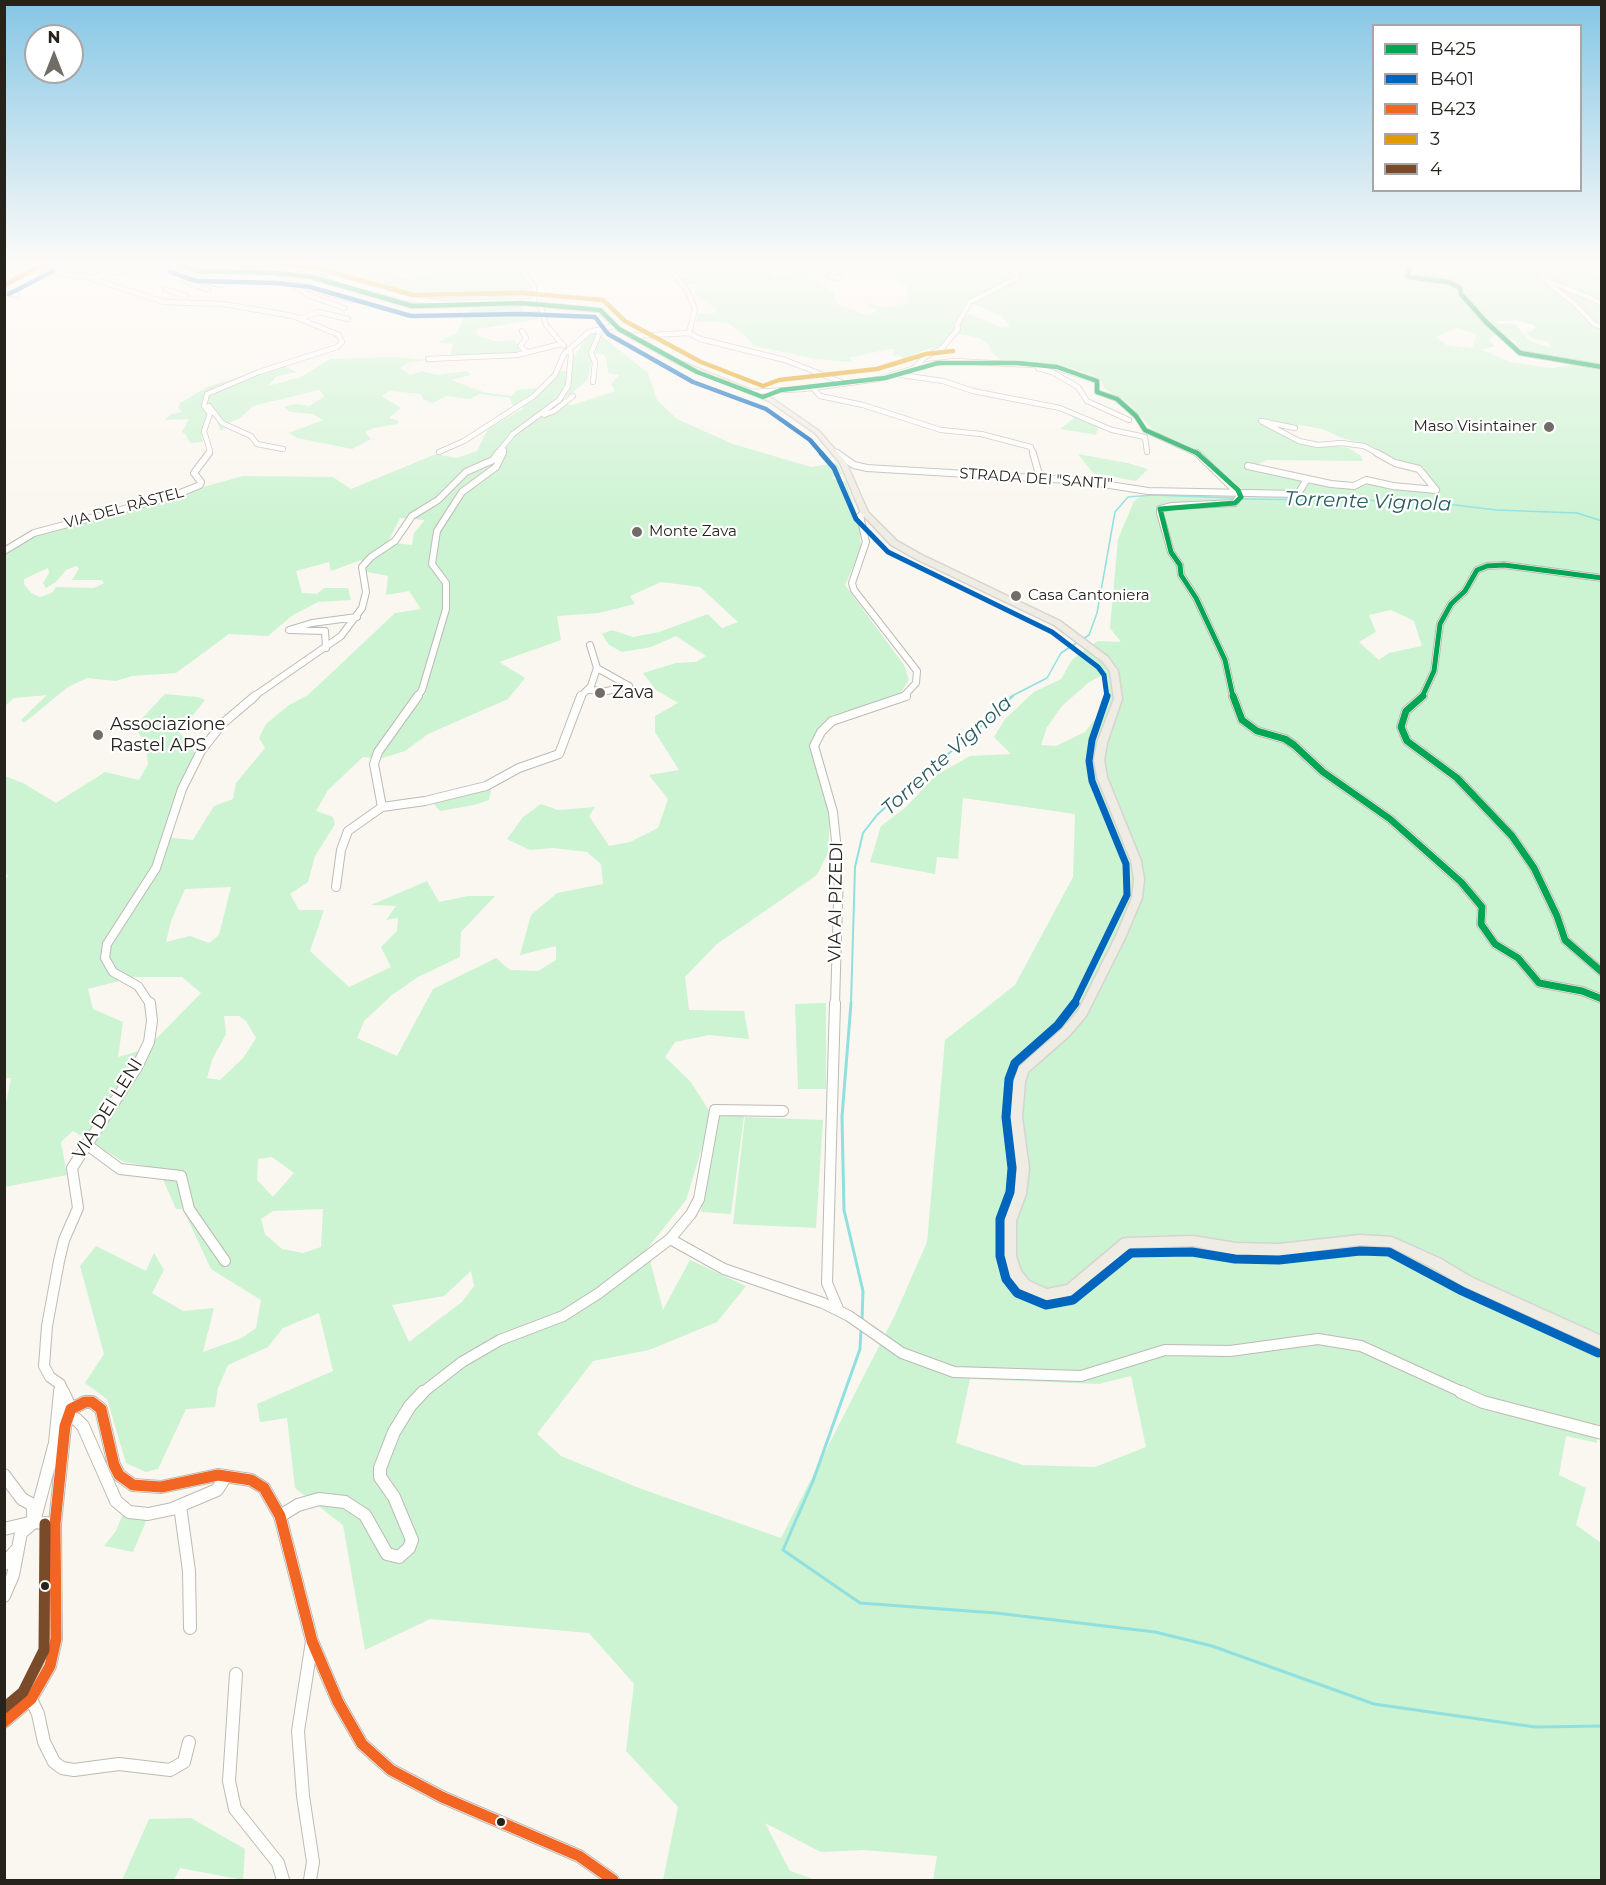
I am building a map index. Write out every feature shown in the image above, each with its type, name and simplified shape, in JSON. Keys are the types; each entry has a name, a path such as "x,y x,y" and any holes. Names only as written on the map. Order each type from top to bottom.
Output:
{"main road":[{"path":"657,350 697,372 763,397 818,432 843,462 865,513 894,543 918,557 1008,598 1077,635 1094,648 1114,671 1118,699 1102,743 1099,760 1102,777 1136,861 1139,879 1137,898 1120,938 1082,1013 1066,1032 1023,1070 1019,1082 1016,1117 1023,1168 1020,1194 1010,1221 1010,1256 1015,1274 1024,1285 1047,1295 1070,1290 1083,1283 1095,1269 1127,1243 1193,1241 1236,1249 1279,1250 1360,1240 1392,1242 1436,1263 1466,1281 1602,1342"}],"street":[{"path":"283,449 257,444 251,436 222,423 206,398 217,388 328,350"},
{"path":"428,359 536,350"},
{"path":"326,648 341,636 357,617 366,592 362,567 371,557 395,541 412,516 438,500 459,477 493,460 511,436 559,400 568,386 571,355 568,350 559,362 555,375 540,392 464,441 440,452"},
{"path":"592,350 591,353 595,362 593,382"},
{"path":"744,350 785,360 842,382"},
{"path":"912,369 925,357 938,350"},
{"path":"1517,350 1520,353 1602,367"},
{"path":"751,392 813,388 898,374 941,362 1051,366 1097,381 1097,392 1109,396 1128,408 1145,430 1196,452 1240,497"},
{"path":"1017,363 1052,372 1078,387 1087,401 1129,420"},
{"path":"898,374 943,381 973,390 1060,408 1112,430 1132,432 1145,437 1146,452"},
{"path":"813,388 820,396 863,405 940,430 981,434 1031,447 1040,478"},
{"path":"763,397 781,390"},
{"path":"538,417 554,411 573,396"},
{"path":"1109,396 1119,403 1129,420 1132,432"},
{"name":"VIA DEL RÀSTEL","path":"4,550 34,533 173,496 202,484 194,473 210,451 204,431 210,415 204,406 206,398"},
{"path":"1248,466 1307,479 1354,486 1366,480 1393,486 1436,490 1419,470 1395,463 1364,446 1341,442 1318,445 1299,441 1260,421 1294,428"},
{"path":"382,807 374,764 378,752 422,690 446,609 446,583 432,564 437,531 462,492 496,467 511,436"},
{"name":"STRADA DEI \"SANTI\"","path":"836,452 854,465 867,468 1108,483 1148,491 1240,497"},
{"path":"1307,479 1298,494 1240,497 1229,504 1218,502 1160,509 1171,552 1180,565 1181,575 1196,598 1225,660 1231,691 1242,720 1257,731 1285,739 1294,745 1323,772 1390,819 1432,855 1461,882 1482,907 1481,924 1495,944 1518,958 1539,983 1551,988 1581,991 1602,999"},
{"name":"VIA AI PIZEDI","path":"844,1313 827,1283 839,870 835,820 814,746 821,732 832,721 906,696 916,683 917,671 854,590 852,583 855,569 866,542 860,516 865,513"},
{"path":"1602,578 1504,565 1487,566 1477,570 1465,591 1451,604 1440,624 1434,671 1422,697 1406,711 1401,727 1407,741 1416,750 1457,778 1512,836 1534,868 1557,916 1565,940 1602,972"},
{"path":"326,648 327,633 325,631 289,630 323,621 357,617"},
{"path":"336,887 341,850 348,831 353,825 382,807 425,801 486,786 519,768 559,754 580,697 589,690 597,668 590,645"},
{"name":"VIA DEI LENI","path":"69,1413 60,1384 51,1377 44,1366 44,1348 64,1240 78,1208 72,1168 137,1067 149,1042 152,1021 150,1001 138,986 113,972 105,958 111,934 156,868 182,789 201,751 222,724 257,694 326,648"},
{"path":"589,690 607,692 629,686 597,668"},
{"path":"279,1512 319,1499 345,1502 365,1515 378,1542 387,1554 399,1557 409,1548 412,1540 394,1497 380,1477 380,1468 394,1432 410,1406 429,1385 462,1362 500,1340 563,1316 670,1239 691,1214 699,1199 716,1110 783,1111"},
{"path":"86,1144 120,1169 181,1176 189,1209 225,1262"},
{"path":"670,1239 724,1269 844,1313 902,1353 954,1372 1081,1376 1110,1370 1140,1356 1165,1350 1230,1351 1318,1339 1361,1346 1483,1402 1602,1433"},
{"path":"4,1596 13,1575 21,1533 34,1522 55,1443 60,1384"},
{"path":"4,1722 31,1699 50,1666 54,1651 55,1524 69,1413 85,1402 98,1404 114,1465 119,1475 133,1485 161,1487 226,1476 243,1478 264,1488 279,1512 312,1641 338,1702 362,1744 391,1770 442,1797 579,1856 613,1881"},
{"path":"69,1413 83,1426 121,1508 138,1515 180,1506 217,1490 226,1476"},
{"path":"4,1475 22,1499 33,1505 34,1522"},
{"path":"180,1506 189,1571 190,1628"},
{"path":"4,1528 34,1522 55,1524"},
{"path":"4,1564 18,1547"},
{"path":"310,1881 313,1862 303,1796 298,1731 312,1641"},
{"path":"236,1674 229,1781 235,1809 273,1856 283,1881"},
{"path":"31,1699 38,1714 44,1742 54,1762 62,1768 74,1770 118,1764 170,1770 184,1762 189,1742"}],"green space":[{"path":"451,350 520,350 514,353 462,356 450,354"},
{"path":"579,350 619,350 648,373 657,400 677,419 733,444 811,467 837,463 842,474 831,478 846,482 859,521 861,549 845,585 904,665 909,680 898,697 832,715 819,728 814,753 830,817 828,853 817,875 717,944 685,977 689,1010 744,1011 749,1039 709,1035 675,1042 665,1057 690,1081 712,1115 686,1200 647,1249 663,1310 690,1260 746,1286 717,1322 649,1350 593,1361 537,1434 561,1456 639,1488 781,1538 895,1315 927,1242 945,1040 1015,985 1073,877 1075,814 963,798 958,859 937,857 935,874 870,862 881,826 905,808 935,776 970,756 1011,754 994,737 1005,719 1034,692 1061,679 1072,660 1090,646 1112,671 1117,699 1098,760 1134,861 1135,898 1080,1012 1021,1069 1021,1168 1007,1220 1023,1287 1072,1293 1128,1245 1193,1244 1236,1251 1361,1242 1392,1244 1601,1345 1602,1426 1597,1424 1597,1443 1566,1436 1559,1475 1586,1488 1576,1525 1601,1543 1601,1880 933,1880 937,1856 864,1850 821,1852 765,1823 790,1871 816,1880 663,1880 678,1807 626,1751 634,1684 589,1633 430,1619 365,1650 343,1525 295,1488 287,1418 260,1422 257,1404 333,1371 319,1313 283,1328 268,1347 228,1365 218,1388 215,1407 186,1409 158,1469 146,1472 126,1463 107,1399 85,1383 104,1354 80,1266 96,1246 146,1271 154,1253 164,1270 152,1293 183,1311 214,1308 203,1352 242,1338 256,1328 261,1300 211,1269 183,1209 176,1209 158,1168 124,1162 73,1131 61,1142 67,1175 5,1187 5,1108 11,1078 4,1078 4,882 8,876 4,872 5,776 23,783 56,803 105,772 139,780 148,764 146,743 134,727 165,694 198,697 205,700 177,729 196,754 177,792 163,837 193,840 214,806 233,799 236,783 265,748 259,738 266,724 289,705 308,695 395,613 421,609 409,591 386,595 388,576 363,571 361,560 331,571 329,562 296,571 302,593 317,594 324,588 348,588 351,600 318,602 293,615 268,636 229,634 176,673 132,676 116,681 87,678 68,687 24,723 21,720 47,695 14,698 5,706 4,551 34,534 243,476 333,477 351,489 436,454 457,458 477,451 488,429 524,408 512,405 510,398 479,394 470,399 446,396 433,403 424,400 421,394 390,391 382,396 401,408 389,418 399,421 397,424 365,432 371,439 352,449 297,438 289,433 323,420 312,414 290,412 284,407 295,404 309,406 325,396 319,390 253,406 239,419 224,424 223,431 220,430 216,417 211,417 201,430 203,442 190,443 182,432 189,419 165,420 171,414 182,412 178,408 180,403 209,386 282,365 297,372 277,376 268,386 301,377 330,359 392,357 426,360 407,363 400,368 410,375 422,371 437,375 467,371 471,375 451,380 483,392 511,396 517,390 541,388 553,371 571,371 570,365","holes":["594,353 603,354 608,373 619,375 611,384 615,391 572,405 564,403 564,399 559,397 569,396 587,380","400,518 425,520 414,533 412,545 388,542","76,566 79,568 72,580 102,580 104,583 94,588 56,587 52,593 40,597 31,593 24,584 24,579 48,568 49,573 43,583 46,588 56,582 66,570","661,582 700,587 738,622 722,628 708,614 659,632 633,637 612,630 602,634 609,645 622,652 651,647 676,636 706,656 696,662 676,663 643,673 656,690 678,703 655,716 655,732 679,770 649,775 668,799 658,828 630,842 609,846 589,816 595,807 558,810 541,804 523,817 507,839 530,850 553,848 587,852 601,864 603,884 557,893 531,915 520,955 556,946 556,960 538,971 510,970 496,958 433,989 397,1056 357,1038 364,1021 392,995 418,977 460,957 461,932 495,896 468,896 439,902 427,881 371,905 396,906 386,920 398,918 397,931 381,947 391,967 349,987 310,951 324,910 299,910 290,894 308,882 315,856 335,824 333,817 316,811 328,790 363,757 379,759 405,751 428,734 508,699 525,678 499,662 561,640 557,616 599,613 635,604 630,596","1104,674 1105,706 1085,732 1056,746 1041,745 1047,727 1062,706 1088,683","231,887 219,935 209,943 190,936 166,942 171,921 185,889","134,977 182,977 201,993 146,1049 118,1057 123,1022 93,1009 88,989","224,1016 239,1016 246,1021 256,1038 244,1057 220,1080 207,1078 212,1060 226,1034","272,1157 294,1173 273,1197 257,1180 258,1159","323,1209 321,1247 303,1253 282,1249 265,1234 261,1219 273,1211","471,1271 474,1286 462,1302 409,1342 392,1305 444,1296","1131,1376 1146,1447 1095,1467 1023,1465 956,1443 970,1379 1099,1384"]},
{"path":"773,350 885,350 848,358 853,361 849,362 816,359"},
{"path":"895,350 926,350 913,354 901,364 902,356 892,355"},
{"path":"990,350 1482,350 1510,362 1552,368 1571,365 1571,362 1530,356 1522,350 1601,350 1601,1340 1392,1240 1279,1248 1125,1241 1081,1281 1047,1293 1017,1274 1012,1221 1022,1194 1018,1117 1025,1071 1084,1014 1141,879 1101,760 1117,711 1115,671 1092,645 1098,641 1121,642 1110,628 1118,539 1134,501 1142,495 1252,497 1185,444 1161,435 1151,428 1128,403 1103,388 1102,381 1092,375 1045,362 1000,360","holes":["1300,425 1322,429 1345,439 1367,444 1407,464 1424,467 1426,485 1419,489 1370,481 1350,486 1255,466 1267,460 1363,461 1361,456 1349,448 1295,441 1286,435 1283,429","1391,610 1414,621 1422,646 1389,653 1379,660 1359,642 1376,632 1369,615"]},
{"path":"1075,417 1099,426 1096,435 1060,429"},
{"path":"1078,454 1148,469 1136,481 1093,473"},
{"path":"491,789 489,800 474,805 440,811 432,802"},
{"path":"826,1003 826,1089 798,1089 795,1004"},
{"path":"715,1115 744,1116 731,1214 701,1212"},
{"path":"745,1117 823,1120 816,1228 733,1224"},
{"path":"123,1514 147,1519 133,1552 104,1546 116,1531"},
{"path":"191,1818 245,1849 243,1880 180,1868 174,1880 122,1880 149,1819"}],"waterway":[{"name":"Torrente Vignola","path":"1010,697 1047,678 1061,653 1089,635 1097,613 1115,512 1128,497 1152,495 1235,498"},
{"name":"Torrente Vignola","path":"1240,499 1423,501 1496,510 1577,513 1602,521"},
{"name":"Torrente Vignola","path":"851,1004 855,867 863,833 877,815 915,780 972,735 1013,696"},
{"name":"Torrente Vignola","path":"851,1003 842,1117 844,1210 863,1291 862,1321"},
{"path":"861,1330 860,1349 813,1481 783,1550 860,1603 996,1613 1155,1632 1212,1646 1374,1704 1535,1727 1602,1726"}],"transit line":[{"name":"B401","path":"635,350 693,382 766,409 810,440 834,468 856,519 888,552 1052,632 1098,667 1104,675 1107,698 1092,740 1089,761 1092,781 1126,864 1127,895 1073,1007 1058,1025 1015,1063 1009,1079 1006,1117 1012,1168 1010,1192 1000,1219 1000,1256 1006,1279 1017,1293 1046,1305 1073,1300 1131,1253 1192,1252 1235,1259 1279,1260 1360,1251 1389,1252 1462,1291 1598,1353"},
{"name":"B425","path":"657,350 697,372 763,397 781,390 885,378 938,363 1017,363 1057,367 1097,381 1097,392 1117,399 1136,416 1145,430 1196,452 1238,490 1241,497"},
{"name":"3","path":"679,350 701,362 763,386 779,380 877,369 926,354 953,351"},
{"name":"B425","path":"1517,350 1520,353 1602,367"},
{"name":"B425","path":"1241,497 1235,503 1172,506 1160,509 1160,513 1171,552 1180,565 1181,575 1196,598 1225,660 1231,691 1242,720 1257,731 1285,739 1294,745 1323,772 1390,819 1432,855 1461,882 1482,907 1481,924 1495,944 1518,958 1539,983 1582,991 1602,999"},
{"name":"B425","path":"1602,578 1504,565 1487,566 1477,570 1465,591 1451,604 1440,624 1434,671 1422,697 1406,711 1401,727 1407,741 1416,750 1457,778 1512,836 1534,868 1557,916 1565,940 1602,972"},
{"name":"B423","path":"4,1722 31,1699 50,1666 56,1639 55,1524 65,1426 71,1409 85,1402 92,1402 101,1409 114,1465 119,1475 133,1485 161,1487 218,1475 251,1480 264,1488 280,1516 312,1641 338,1702 362,1744 391,1770 442,1797 579,1856 613,1880"},
{"name":"4","path":"4,1708 23,1692 44,1650 45,1524"}],"place":[{"name":"Maso Visintainer","path":"1549,427"},
{"name":"Monte Zava","path":"637,532"},
{"name":"Casa Cantoniera","path":"1016,596"},
{"name":"Zava","path":"600,693"},
{"name":"Associazione Rastel APS","path":"98,735"}]}
